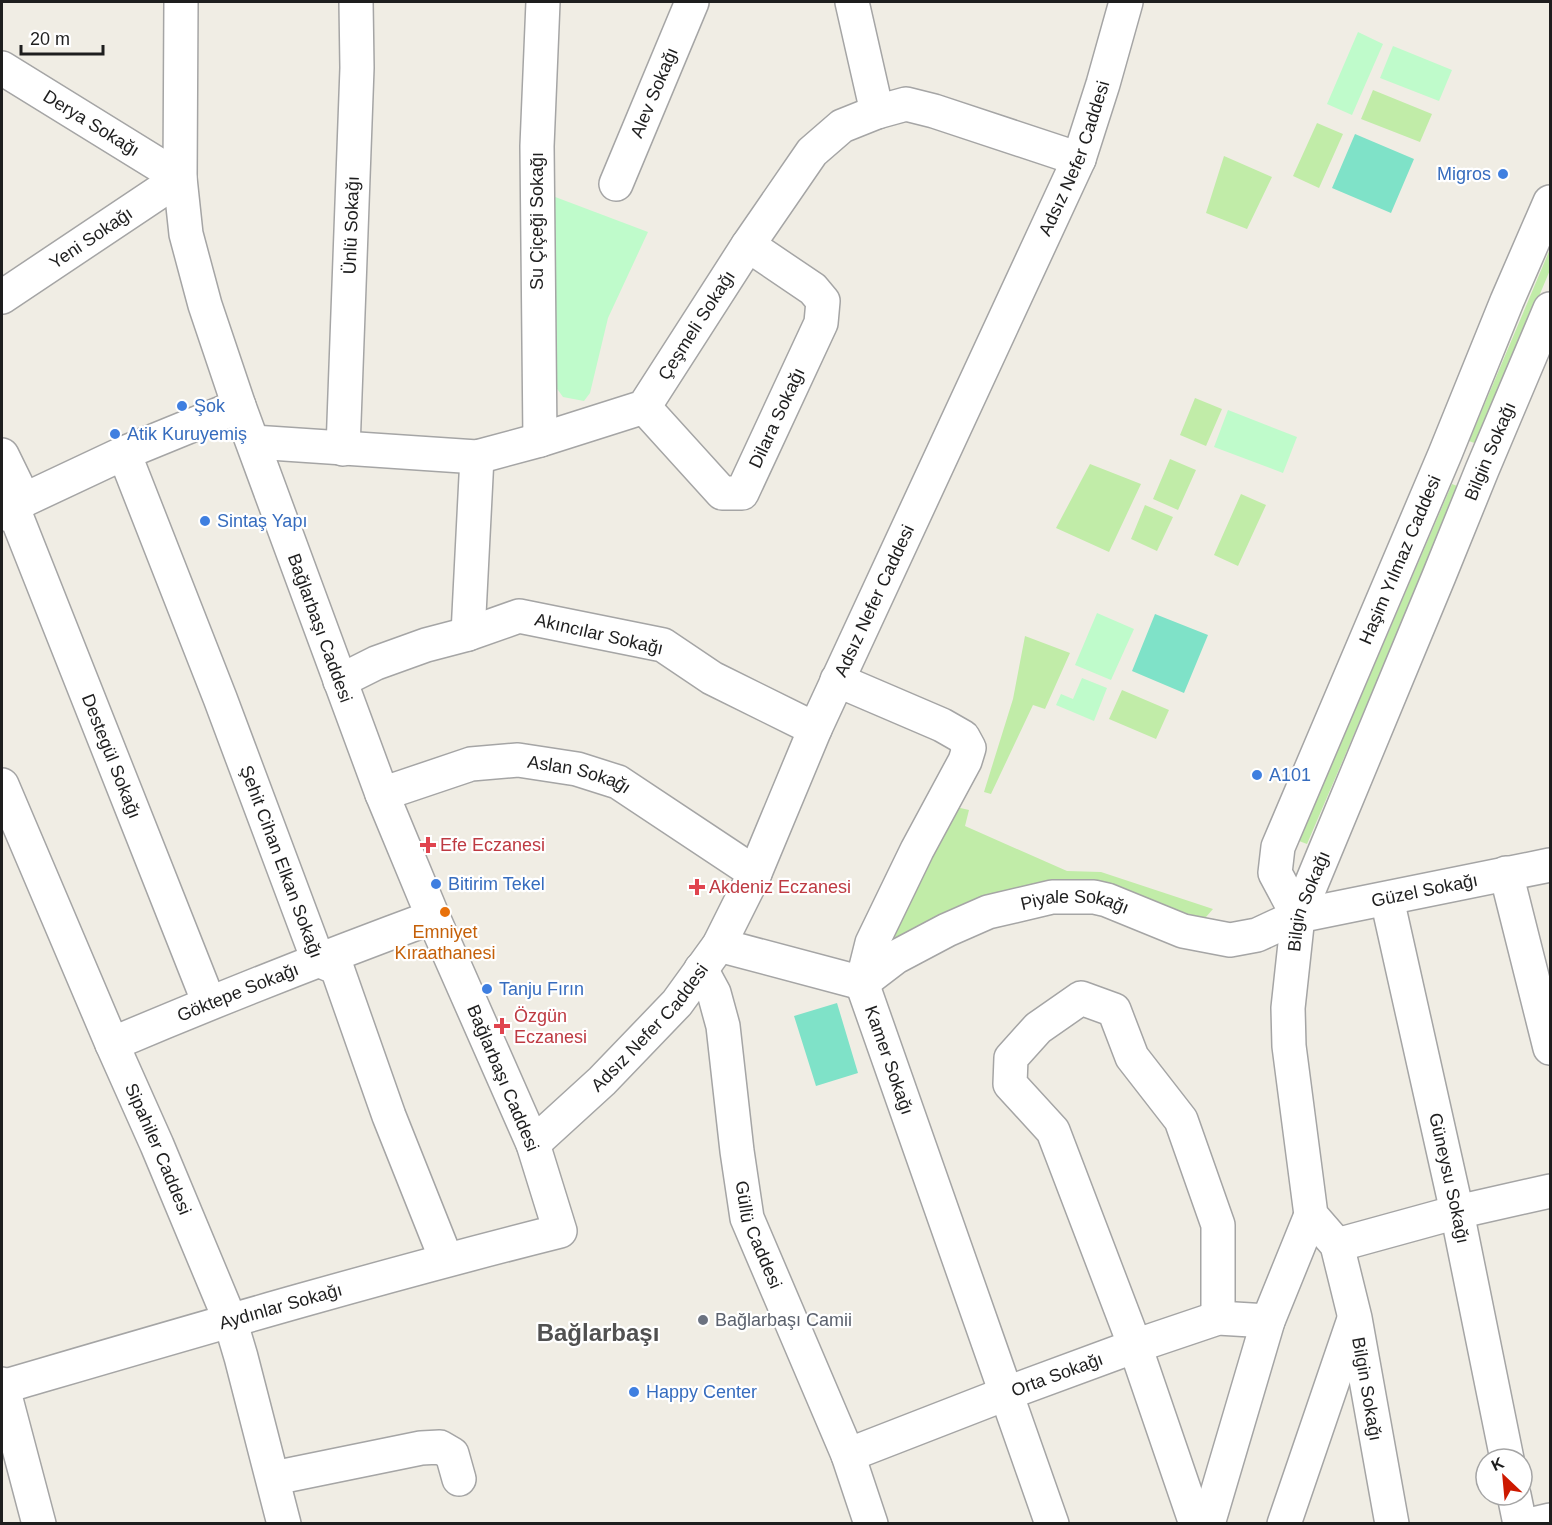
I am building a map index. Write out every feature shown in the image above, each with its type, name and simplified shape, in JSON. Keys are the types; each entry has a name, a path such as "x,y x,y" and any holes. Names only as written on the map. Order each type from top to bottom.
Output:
{"street":[{"name":"Bağlarbaşı Caddesi","path":"181,2 180,178 186,234 206,305 240,406 382,794 433,917 534,1144 560,1230"},
{"name":"Ünlü Sokağı","path":"343,448 357,68 356,2"},
{"name":"Su Çiçeği Sokağı","path":"540,440 537,146 543,2"},
{"name":"Alev Sokağı","path":"616,184 692,2"},
{"path":"852,2 877,112"},
{"name":"Adsız Nefer Caddesi","path":"534,1144 602,1081 677,1003 710,957 755,873 837,680 1079,159 1126,2"},
{"name":"Derya Sokağı","path":"2,68 180,178"},
{"name":"Çeşmeli Sokağı","path":"644,407 748,245 812,152 842,126 877,112 906,104 934,111 1079,159"},
{"name":"Yeni Sokağı","path":"2,297 180,178"},
{"name":"Haşim Yılmaz Caddesi","path":"1298,916 1275,873 1278,847 1445,454 1507,301 1551,202"},
{"name":"Dilara Sokağı","path":"644,407 722,494 742,493 821,323 823,302 813,289 748,245"},
{"name":"Bilgin Sokağı","path":"1392,1524 1355,1318 1336,1245 1311,1215 1289,1046 1288,1008 1298,916 1551,309"},
{"path":"13,507 124,453 240,406"},
{"path":"253,442 477,457 644,407"},
{"name":"Şehit Cihan Elkan Sokağı","path":"124,453 220,698 318,960 337,968 389,1116 446,1259"},
{"path":"1445,454 1482,470"},
{"name":"Destegül Sokağı","path":"2,455 13,507 209,1003"},
{"path":"468,634 477,457"},
{"name":"Akıncılar Sokağı","path":"340,681 376,663 519,616 663,645 712,678 815,729"},
{"name":"Kamer Sokağı","path":"837,680 942,725 963,737 969,748 965,761 917,850 872,943 862,984 1052,1524"},
{"name":"Aslan Sokağı","path":"382,794 471,764 518,760 577,769 618,782 755,873"},
{"name":"Sipahiler Caddesi","path":"2,785 158,1146 230,1320 274,1478 284,1524"},
{"name":"Güzel Sokağı","path":"1298,916 1551,864"},
{"path":"1506,873 1551,1048"},
{"name":"Piyale Sokağı","path":"862,984 897,957 947,930 988,912 1052,897 1094,897 1107,900 1183,931 1230,940 1257,935 1298,916"},
{"name":"Güneysu Sokağı","path":"1387,898 1457,1212 1505,1447"},
{"name":"Göktepe Sokağı","path":"112,1044 209,1003 433,917"},
{"path":"710,957 862,984"},
{"name":"Güllü Caddesi","path":"710,957 714,993 723,1026 747,1218 848,1455 871,1524"},
{"path":"1196,1524 1135,1346 1053,1131 1010,1084 1011,1058 1038,1028 1081,998 1114,1010 1132,1057 1181,1120 1218,1225 1218,1318"},
{"path":"1336,1245 1457,1212 1551,1191"},
{"path":"1208,1524 1268,1321 1311,1215"},
{"name":"Aydınlar Sokağı","path":"2,1386 446,1259 560,1230"},
{"name":"Orta Sokağı","path":"848,1455 1005,1394 1218,1318 1268,1321"},
{"path":"1284,1524 1355,1318"},
{"path":"2,1386 39,1524"},
{"path":"274,1478 420,1448 440,1447 452,1454 459,1479"},
{"path":"1516,1507 1520,1524"},
{"path":"1533,1524 1551,1520"}],"green space":[{"path":"1358,32 1383,44 1352,115 1327,104"},
{"path":"1393,46 1452,70 1439,101 1380,78"},
{"path":"1373,90 1432,114 1420,142 1361,119"},
{"path":"1317,123 1343,134 1319,188 1293,176"},
{"path":"1355,134 1414,159 1391,213 1332,188"},
{"path":"1224,156 1272,177 1247,229 1206,213"},
{"path":"542,192 648,232 608,318 590,393 584,401 563,397 555,386"},
{"path":"1550,249 1550,270 1477,444 1469,441"},
{"path":"1195,398 1222,409 1206,446 1180,435"},
{"path":"1228,410 1297,437 1283,473 1214,447"},
{"path":"1170,459 1196,470 1178,510 1153,499"},
{"path":"1090,464 1141,484 1109,552 1056,528"},
{"path":"1452,484 1460,487 1307,844 1299,841"},
{"path":"1241,494 1266,505 1238,566 1214,555"},
{"path":"1145,505 1173,517 1157,551 1131,539"},
{"path":"1097,613 1134,629 1111,680 1075,665"},
{"path":"1155,614 1208,635 1184,693 1132,671"},
{"path":"1025,636 1070,653 1045,709 1033,705 991,794 984,792 1013,699"},
{"path":"1082,678 1107,688 1094,721 1056,705 1061,694 1073,699"},
{"path":"1122,690 1169,710 1156,739 1109,719"},
{"path":"952,806 969,810 965,826 1067,871 1101,872 1213,909 1199,925 1076,894 885,944"},
{"path":"837,1003 858,1073 816,1086 794,1016"}],"place":[{"name":"Migros","path":"1503,174"},
{"name":"Şok","path":"182,406"},
{"name":"Atik Kuruyemiş","path":"115,434"},
{"name":"Sintaş Yapı","path":"205,521"},
{"name":"A101","path":"1257,775"},
{"name":"Efe Eczanesi","path":"428,845"},
{"name":"Bitirim Tekel","path":"436,884"},
{"name":"Akdeniz Eczanesi","path":"697,887"},
{"name":"Emniyet Kıraathanesi","path":"445,912"},
{"name":"Tanju Fırın","path":"487,989"},
{"name":"Özgün Eczanesi","path":"502,1026"},
{"name":"Bağlarbaşı Camii","path":"703,1320"},
{"name":"Happy Center","path":"634,1392"}],"district":[{"name":"Bağlarbaşı","path":"598,1332"}]}
